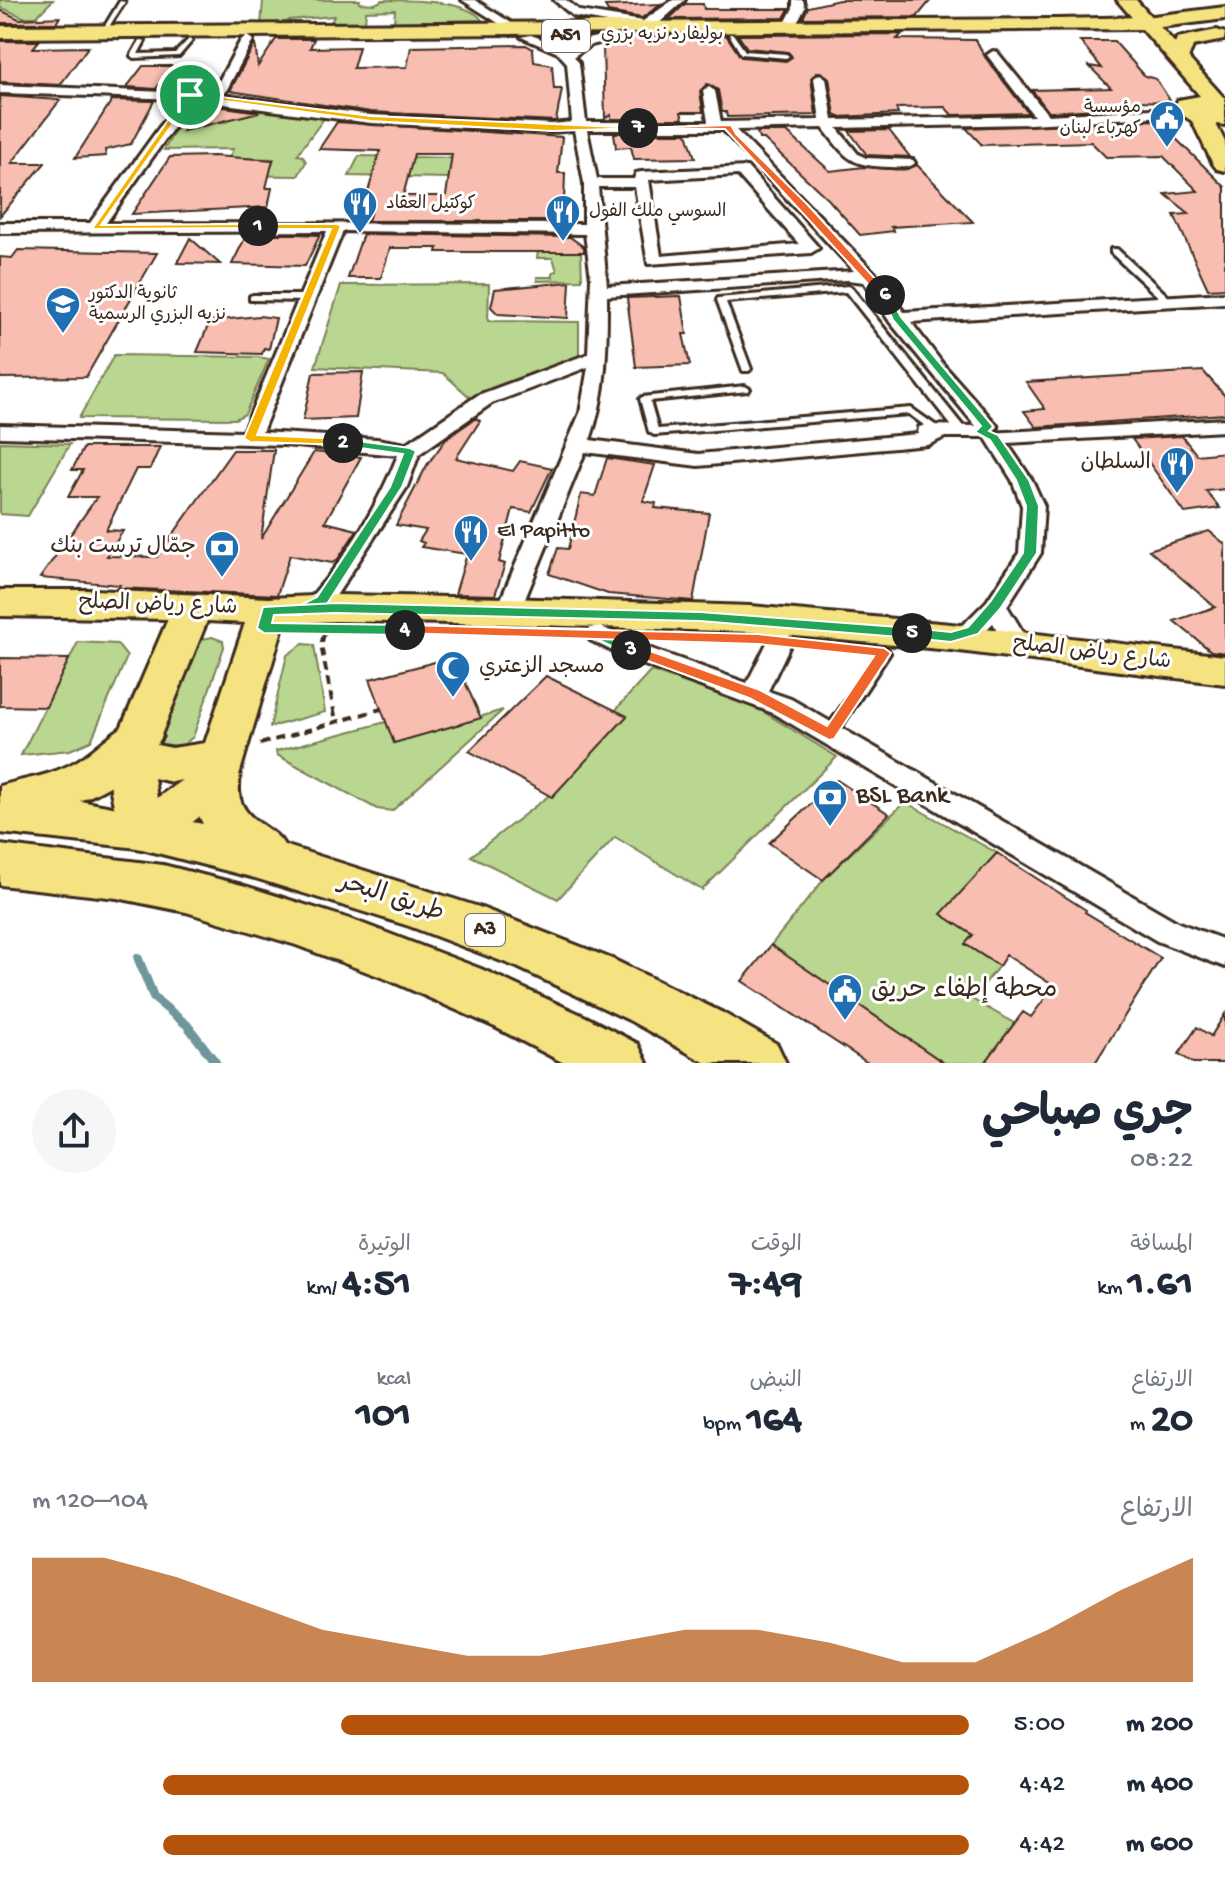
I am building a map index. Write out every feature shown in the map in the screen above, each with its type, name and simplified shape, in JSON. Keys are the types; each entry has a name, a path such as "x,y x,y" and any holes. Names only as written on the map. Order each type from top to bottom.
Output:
{"highway":[{"path":"1058,25 1097,16 1105,0"},
{"path":"1135,0 1168,5 1225,5"},
{"name":"A51","path":"1140,28 1225,13"},
{"name":"بوليفارد نزيه بزري","path":"0,44 789,27 1058,25 1140,28"},
{"name":"بوليفارد نزيه بزري","path":"630,30 731,35 1140,28"},
{"name":"A51","path":"1140,28 1221,36"},
{"name":"بوليفارد نزيه بزري","path":"0,32 521,33"},
{"path":"1180,58 1184,42 1221,36"},
{"path":"0,804 46,797 72,786 135,746"},
{"path":"222,760 216,778 220,807 233,833 290,867"},
{"name":"طريق البحر","path":"0,814 117,825 201,841 404,902 533,947 624,990 757,1063"},
{"path":"16,867 142,831 150,846 211,898"},
{"path":"16,867 184,890 336,937 450,980 564,1033 618,1063"}],"main road":[{"path":"1105,0 1180,58 1208,110 1225,164"},
{"path":"1126,0 1159,59 1208,110"},
{"name":"شارع رياض الصلح","path":"0,603 188,617 780,641 1225,690"},
{"name":"شارع رياض الصلح","path":"290,619 336,608 751,619 951,637 1225,670"},
{"path":"188,617 135,746 133,791 142,831 192,798 222,760 290,619"},
{"name":"شارع رياض الصلح","path":"0,624 188,617"},
{"path":"135,746 172,765 222,760"}],"street":[{"path":"467,0 521,33 569,54 573,63 579,125 591,183 598,285 597,357 590,413 508,611"},
{"path":"559,0 577,14 630,30"},
{"path":"569,54 587,42 654,22 680,0"},
{"path":"789,27 799,8 798,0"},
{"path":"217,97 247,40"},
{"path":"993,55 1044,119"},
{"path":"820,78 827,124 858,160 908,163"},
{"path":"0,89 190,95 371,119 552,128 579,125 603,128 1044,119 1208,110"},
{"path":"709,91 722,126 887,298 896,318 1022,480 1033,506 1034,529 1030,553 995,606 973,630 951,637"},
{"path":"95,227 190,95"},
{"path":"742,170 811,248 654,261 642,183 641,176 742,170"},
{"path":"591,183 642,183"},
{"path":"250,438 337,226"},
{"path":"0,228 337,226 592,229"},
{"path":"598,285 855,263"},
{"path":"598,285 635,287 847,275 869,277"},
{"path":"896,318 1225,298"},
{"path":"290,619 322,600 345,568 396,487 410,451 485,399 597,357"},
{"path":"578,445 698,460 928,439 940,432 1225,425"},
{"path":"0,431 250,438 369,444 410,451"},
{"path":"995,606 1020,647"},
{"path":"599,634 640,654 782,706 1168,932 1225,954"},
{"path":"754,694 780,641"}],"lane":[{"path":"102,33 122,2"},
{"path":"731,35 743,53 786,56"},
{"path":"1114,251 1168,301"},
{"path":"746,369 721,300 848,289 985,433"},
{"path":"253,298 308,298"},
{"path":"745,389 645,399 654,432 911,411 940,432"},
{"path":"829,735 884,653"}],"path":[{"path":"290,619 321,645 336,721"},
{"path":"222,760 381,709"}],"green space":[{"path":"0,0 53,0 36,17 23,17 0,7"},
{"path":"263,0 360,0 359,3 375,4 383,0 422,1 464,8 482,20 394,22 395,10 366,11 365,23 331,22 334,16 289,20 284,27 261,26"},
{"path":"1119,28 0,39 0,36"},
{"path":"239,104 325,117 297,155 303,156 306,162 298,176 236,175 270,169 274,159 229,158 233,149 164,150 179,123 227,122"},
{"path":"359,156 456,158 449,178 349,176"},
{"path":"538,252 581,252 582,280 537,281 537,277 553,277 553,272 557,271 553,258 537,258"},
{"path":"489,284 488,321 579,322 579,358 504,384 474,401 443,373 315,367 341,285"},
{"path":"114,355 269,359 245,414 235,419 79,418"},
{"path":"0,442 70,444 28,516 0,514"},
{"path":"212,637 223,641 224,647 193,737 182,746 160,744 158,738 194,641"},
{"path":"78,642 117,644 127,657 91,741 70,750 21,755"},
{"path":"303,644 314,645 325,712 270,727 287,655"},
{"path":"651,671 757,708 837,757 702,890 615,837 558,899 471,856 547,797"},
{"path":"503,710 392,811 377,809 277,755 276,751 386,722 394,742"},
{"path":"905,802 997,853 942,914 973,935 965,944 999,966 972,999 1014,1023 985,1063 944,1063 771,945 825,878"}],"building":[{"path":"839,0 931,0 917,17 803,18 808,7"},
{"path":"661,4 642,18 608,12 605,6"},
{"path":"685,4 703,4 704,9 789,9 784,18 669,19"},
{"path":"0,10 19,19 60,17 56,23 0,23"},
{"path":"902,34 897,39 976,40 985,57 1028,113 952,115 945,107 896,108 898,114 839,117 835,115 829,78 818,72 811,78 816,115 727,117 726,112 722,112 718,90 707,84 700,91 703,112 681,112 683,119 611,119 611,115 605,118 603,47 623,41 623,36 726,35 741,57 786,61 792,57 788,52 747,48 738,35"},
{"path":"276,39 314,39 310,48 359,47 353,68 407,67 411,47 526,45 533,49 534,62 552,65 554,89 562,89 556,121 371,112 230,91 255,43 258,66"},
{"path":"0,41 39,41 33,48 88,47 60,85 0,82"},
{"path":"1080,41 1114,41 1145,76 1156,79 1171,102 1138,101 1143,106 1049,112 1032,90 1111,88 1089,66 1102,68"},
{"path":"143,66 172,66 156,89 127,87"},
{"path":"0,96 60,100 12,163 45,163 0,216"},
{"path":"112,100 154,101 131,144 105,150 106,156 75,158"},
{"path":"196,103 259,112 183,131"},
{"path":"1157,120 1225,187 1225,288 1208,289 1174,215 1190,214 1165,194 1198,191 1163,156 1106,157 1091,142 982,145 966,128"},
{"path":"337,122 562,137 558,173 565,173 564,203 571,203 570,221 368,221 371,211 362,212 380,151 319,149","holes":["414,154 452,154 446,196 403,196"]},
{"path":"889,130 910,157 867,155 849,131"},
{"path":"757,132 787,132 830,171 864,167 904,170 917,165 973,222 891,227 894,231 860,235 828,199 764,139 759,139"},
{"path":"614,133 687,133 695,158 634,159 631,147 616,148"},
{"path":"170,157 273,160 266,188 272,188 268,207 132,214"},
{"path":"247,234 320,235 305,266 232,264"},
{"path":"363,234 570,237 584,247 584,252 437,252 438,248 390,248 381,278 348,278"},
{"path":"190,238 220,264 177,263"},
{"name":"ثانوية الدكتور نزيه البزري الرسمية","path":"18,250 157,253 86,377 0,378 0,257 12,258"},
{"path":"570,282 568,318 498,314 491,307 495,289"},
{"path":"681,296 687,334 683,334 690,365 636,367 627,298"},
{"path":"259,316 276,318 269,349 264,348 262,354 197,352 210,321"},
{"path":"1203,371 1225,396 1225,414 1036,427 1024,411 1045,409 1026,382"},
{"path":"363,372 356,418 303,420 313,373"},
{"path":"476,418 480,421 456,458 513,471 520,461 552,468 531,512 513,509 499,562 505,564 495,595 455,594 467,554 421,547 424,543 419,541 426,530 396,525 427,465 447,438"},
{"path":"1182,436 1197,455 1225,452 1225,489 1206,491 1220,508 1185,513 1132,439"},
{"path":"84,447 160,447 150,469 136,469 106,530 123,531 107,556 157,557 233,450 274,450 261,539 314,452 361,457 325,522 357,530 332,563 290,555 277,595 118,588 120,585 40,578 97,497 68,497 83,470 72,470"},
{"path":"607,458 655,465 643,501 656,503 655,508 709,513 693,601 608,594 549,574 558,548 568,549 581,494 595,496"},
{"path":"1209,531 1225,544 1225,653 1211,651 1174,621 1215,607 1149,550"},
{"name":"مسجد الزعتري","path":"454,657 481,718 394,743 370,679"},
{"path":"0,658 69,659 46,707 0,706"},
{"path":"546,676 627,716 552,797 469,751"},
{"name":"BSL Bank","path":"837,780 889,814 823,880 769,843"},
{"path":"997,853 1161,958 1095,1063 985,1063 1023,1012 1031,1017 1054,986 1006,955 999,966 965,944 973,935 941,914"},
{"name":"محطة إطفاء حريق","path":"771,945 944,1063 868,1063 742,981"},
{"path":"1225,1014 1225,1063 1193,1063 1179,1054 1197,1027 1211,1036"}],"waterway":[{"path":"138,958 154,998 187,1025 216,1063"}],"place":[{"name":"مؤسسة كهرباء لبنان","path":"1167,149"},
{"name":"كوكتيل العقاد","path":"360,235"},
{"name":"السوسي ملك الفول","path":"563,243"},
{"name":"ثانوية الدكتور نزيه البزري الرسمية","path":"63,335"},
{"name":"السلطان","path":"1177,495"},
{"name":"El Papitto","path":"471,563"},
{"name":"جمّال ترست بنك","path":"222,579"},
{"name":"مسجد الزعتري","path":"453,699"},
{"name":"BSL Bank","path":"830,828"},
{"name":"محطة إطفاء حريق","path":"845,1022"}],"route":[{"path":"190,95 95,227 337,226 250,438 377,445 410,451 396,487 322,600 301,611 268,611 264,628 599,634 640,654 782,706 829,735 884,653 758,639 536,632 264,628 268,611 301,611 336,608 751,619 951,637 973,630 995,606 1030,553 1034,529 1033,506 1022,480 994,438 981,432 988,427 896,318 887,298 869,277 804,206 732,135 728,126 603,128 579,125 552,128 464,125 334,115 190,95"}]}
